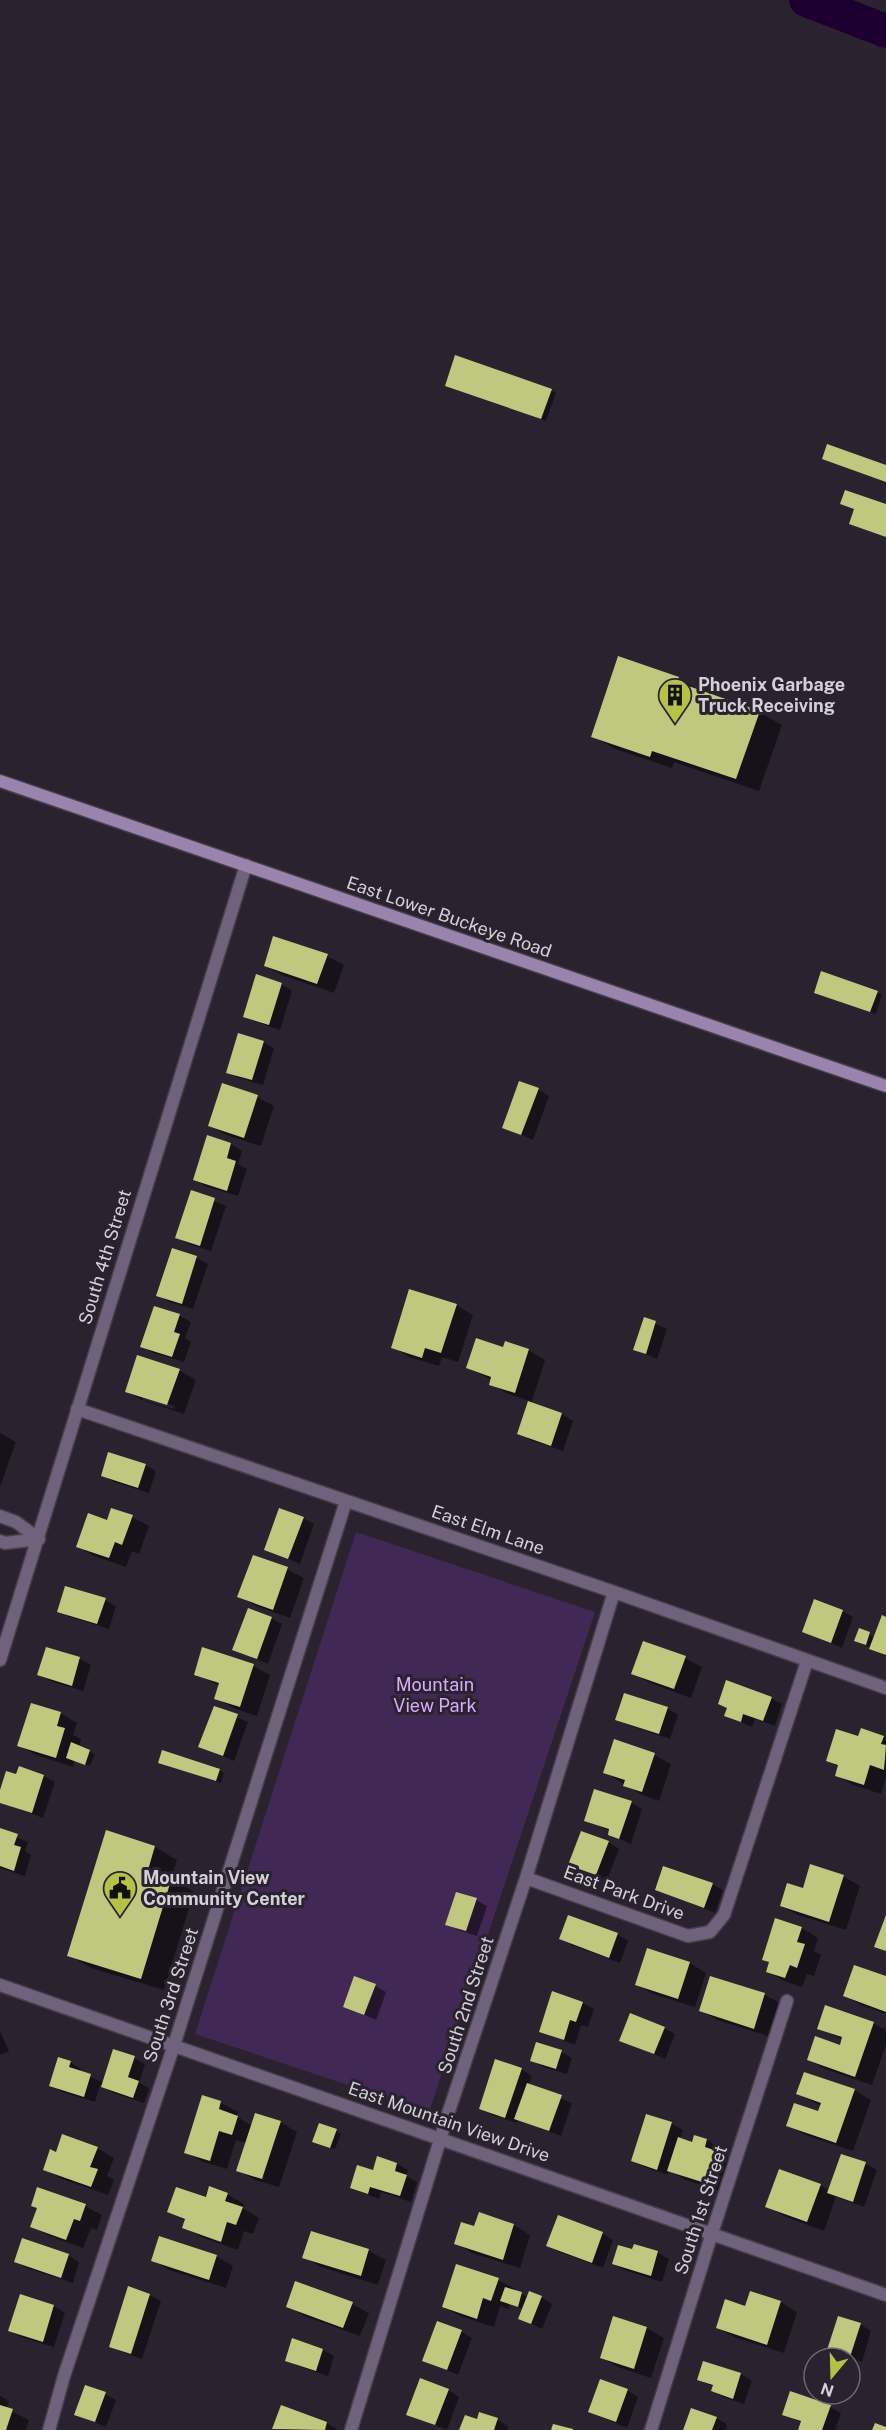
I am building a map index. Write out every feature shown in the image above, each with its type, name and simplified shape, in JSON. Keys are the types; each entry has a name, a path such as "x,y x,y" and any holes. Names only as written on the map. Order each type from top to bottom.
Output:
{"main road":[{"name":"East Lower Buckeye Road","path":"0,781 886,1086"}],"street":[{"name":"South 4th Street","path":"0,1660 246,865"},
{"name":"East Elm Lane","path":"77,1409 614,1592 886,1688"},
{"name":"South 3rd Street","path":"49,2430 68,2365 174,2045 346,1501"},
{"path":"0,1516 16,1521 39,1539"},
{"path":"0,1541 5,1543 39,1539"},
{"name":"South 2nd Street","path":"351,2430 447,2117 526,1878 614,1592"},
{"name":"East Park Drive","path":"526,1878 688,1936 710,1932 724,1915 807,1661"},
{"name":"East Mountain View Drive","path":"0,1986 442,2138 886,2295"},
{"name":"South 1st Street","path":"651,2430 787,2001"}],"green space":[{"name":"Mountain View Park","path":"356,1532 595,1612 429,2112 195,2034"}],"building":[{"path":"455,355 552,389 541,419 445,386"},
{"path":"827,444 886,465 886,482 822,459"},
{"path":"845,490 886,504 886,537 849,524 854,509 840,504"},
{"name":"Phoenix Garbage Truck Receiving","path":"618,656 679,677 677,682 760,711 736,779 652,751 650,757 591,737"},
{"path":"273,936 328,954 317,984 264,966"},
{"path":"821,971 878,991 870,1012 814,993"},
{"path":"256,974 282,983 269,1025 243,1017"},
{"path":"238,1033 264,1041 252,1080 226,1073"},
{"path":"519,1081 539,1088 521,1135 502,1128"},
{"path":"222,1083 258,1095 244,1138 208,1126"},
{"path":"207,1135 231,1143 227,1158 236,1161 227,1191 193,1180"},
{"path":"191,1190 215,1198 200,1246 175,1238"},
{"path":"172,1248 197,1256 182,1304 156,1296"},
{"path":"409,1289 457,1304 441,1353 425,1348 422,1358 391,1348"},
{"path":"154,1306 180,1314 174,1332 180,1334 172,1357 140,1347"},
{"path":"644,1317 656,1321 646,1354 633,1350"},
{"path":"476,1338 503,1347 505,1341 529,1349 515,1393 489,1385 491,1377 466,1368"},
{"path":"137,1355 180,1369 167,1405 125,1392"},
{"path":"528,1401 562,1413 551,1446 517,1434"},
{"path":"108,1452 146,1464 138,1488 101,1476"},
{"path":"111,1508 133,1515 122,1545 115,1542 109,1558 76,1547 88,1513 107,1520"},
{"path":"279,1508 304,1517 288,1559 264,1550"},
{"path":"253,1555 288,1567 273,1610 237,1597"},
{"path":"65,1586 106,1598 97,1624 57,1612"},
{"path":"814,1599 843,1610 831,1643 802,1632"},
{"path":"248,1608 272,1617 257,1659 232,1650"},
{"path":"882,1615 886,1617 886,1655 869,1649"},
{"path":"859,1628 870,1632 866,1645 854,1641"},
{"path":"643,1641 686,1656 674,1689 631,1674"},
{"path":"46,1647 80,1657 72,1686 37,1675"},
{"path":"202,1647 254,1664 240,1707 214,1699 219,1683 194,1675"},
{"path":"726,1680 772,1697 763,1721 743,1714 741,1722 724,1716 727,1708 718,1704"},
{"path":"624,1693 668,1707 659,1734 615,1720"},
{"path":"31,1703 61,1712 57,1726 65,1728 56,1758 17,1746"},
{"path":"214,1706 238,1714 223,1756 198,1747"},
{"path":"861,1728 884,1736 881,1744 886,1745 884,1770 870,1765 864,1785 835,1776 838,1765 826,1761 836,1729 858,1736"},
{"path":"614,1739 655,1753 642,1792 623,1786 625,1780 603,1773"},
{"path":"71,1742 90,1750 85,1765 66,1758"},
{"path":"162,1750 220,1769 216,1781 158,1763"},
{"path":"19,1766 44,1775 32,1813 0,1803 0,1790 6,1771 16,1774"},
{"path":"594,1789 632,1801 619,1839 608,1835 609,1829 584,1821"},
{"path":"0,1828 18,1834 14,1845 21,1847 14,1871 0,1866"},
{"name":"Mountain View Community Center","path":"106,1830 155,1846 148,1870 172,1877 141,1979 67,1956"},
{"path":"581,1831 609,1841 596,1875 568,1865"},
{"path":"810,1864 844,1875 829,1922 780,1906 787,1883 803,1888"},
{"path":"663,1866 713,1883 704,1908 655,1890"},
{"path":"456,1892 477,1898 466,1931 445,1925"},
{"path":"568,1915 618,1933 609,1958 559,1939"},
{"path":"886,1915 886,1951 874,1947"},
{"path":"775,1918 802,1927 797,1942 805,1944 797,1968 790,1965 785,1978 766,1972 769,1962 762,1960"},
{"path":"647,1948 690,1962 678,1999 635,1985"},
{"path":"854,1965 886,1976 886,2012 843,1996"},
{"path":"354,1976 376,1984 364,2015 343,2007"},
{"path":"710,1976 765,1993 754,2029 699,2011"},
{"path":"552,1991 583,2002 576,2022 570,2020 564,2040 539,2032"},
{"path":"825,2005 874,2022 855,2077 807,2060 815,2036 840,2045 842,2037 817,2029"},
{"path":"630,2013 665,2027 654,2054 619,2041"},
{"path":"536,2042 562,2050 556,2069 530,2061"},
{"path":"113,2049 135,2056 128,2077 139,2081 133,2098 101,2087"},
{"path":"58,2057 71,2061 69,2067 91,2074 84,2097 49,2086"},
{"path":"495,2059 522,2068 505,2118 479,2109"},
{"path":"804,2072 855,2089 836,2143 786,2126 794,2103 818,2111 821,2103 796,2094"},
{"path":"527,2083 562,2095 549,2131 514,2119"},
{"path":"202,2095 221,2101 219,2109 238,2116 232,2135 219,2131 210,2161 184,2153"},
{"path":"255,2113 281,2121 262,2179 236,2171"},
{"path":"646,2114 672,2122 657,2170 631,2161"},
{"path":"319,2123 337,2129 330,2148 312,2142"},
{"path":"62,2134 98,2147 90,2167 98,2169 91,2187 43,2170 50,2149 56,2152"},
{"path":"694,2135 707,2139 705,2147 723,2153 714,2181 703,2177 702,2182 667,2171 678,2137 692,2142"},
{"path":"841,2154 866,2162 853,2202 827,2193"},
{"path":"377,2156 397,2163 395,2171 407,2175 400,2196 370,2187 368,2194 350,2188 357,2165 373,2170"},
{"path":"779,2169 821,2184 807,2222 765,2207"},
{"path":"209,2186 228,2193 225,2201 243,2207 236,2225 227,2222 221,2242 182,2228 185,2219 167,2212 176,2187 206,2197"},
{"path":"37,2187 86,2204 80,2221 74,2219 66,2240 30,2227 37,2208 31,2206"},
{"path":"479,2212 514,2224 503,2260 454,2244 461,2222 474,2226"},
{"path":"558,2215 603,2232 592,2263 546,2246"},
{"path":"311,2231 369,2249 361,2276 302,2258"},
{"path":"159,2236 217,2255 209,2280 151,2261"},
{"path":"22,2238 69,2254 61,2278 14,2262"},
{"path":"634,2244 658,2251 651,2276 612,2264 618,2245 632,2249"},
{"path":"456,2264 499,2278 491,2301 483,2298 477,2319 442,2307"},
{"path":"295,2281 353,2302 343,2328 286,2307"},
{"path":"128,2286 150,2294 131,2354 109,2347"},
{"path":"505,2287 522,2292 518,2307 500,2301"},
{"path":"529,2291 542,2296 531,2324 518,2319"},
{"path":"750,2291 781,2301 767,2345 716,2328 725,2299 745,2306"},
{"path":"20,2294 54,2305 43,2342 8,2331"},
{"path":"613,2316 647,2327 634,2369 600,2358"},
{"path":"838,2316 861,2323 854,2346 828,2346"},
{"path":"437,2321 462,2330 447,2370 422,2361"},
{"path":"292,2338 323,2349 316,2371 285,2361"},
{"path":"703,2361 741,2373 733,2399 711,2391 713,2385 697,2380"},
{"path":"420,2378 449,2389 435,2425 406,2415"},
{"path":"600,2379 628,2389 616,2422 588,2412"},
{"path":"85,2385 106,2392 95,2422 74,2415"},
{"path":"790,2391 802,2395 802,2406 831,2406 822,2430 798,2430 801,2421 782,2415"},
{"path":"0,2405 13,2409 6,2430 0,2430"},
{"path":"281,2405 327,2422 325,2430 272,2429"},
{"path":"691,2408 717,2417 712,2430 683,2430"},
{"path":"479,2412 498,2418 494,2430 459,2430 465,2415 477,2419"},
{"path":"875,2423 886,2427 886,2430 872,2430"},
{"path":"553,2424 573,2429 573,2430 551,2430"}],"waterway":[{"path":"806,0 886,31"}],"place":[{"name":"Phoenix Garbage Truck Receiving","path":"675,724"},
{"name":"Mountain View Community Center","path":"120,1917"}]}
